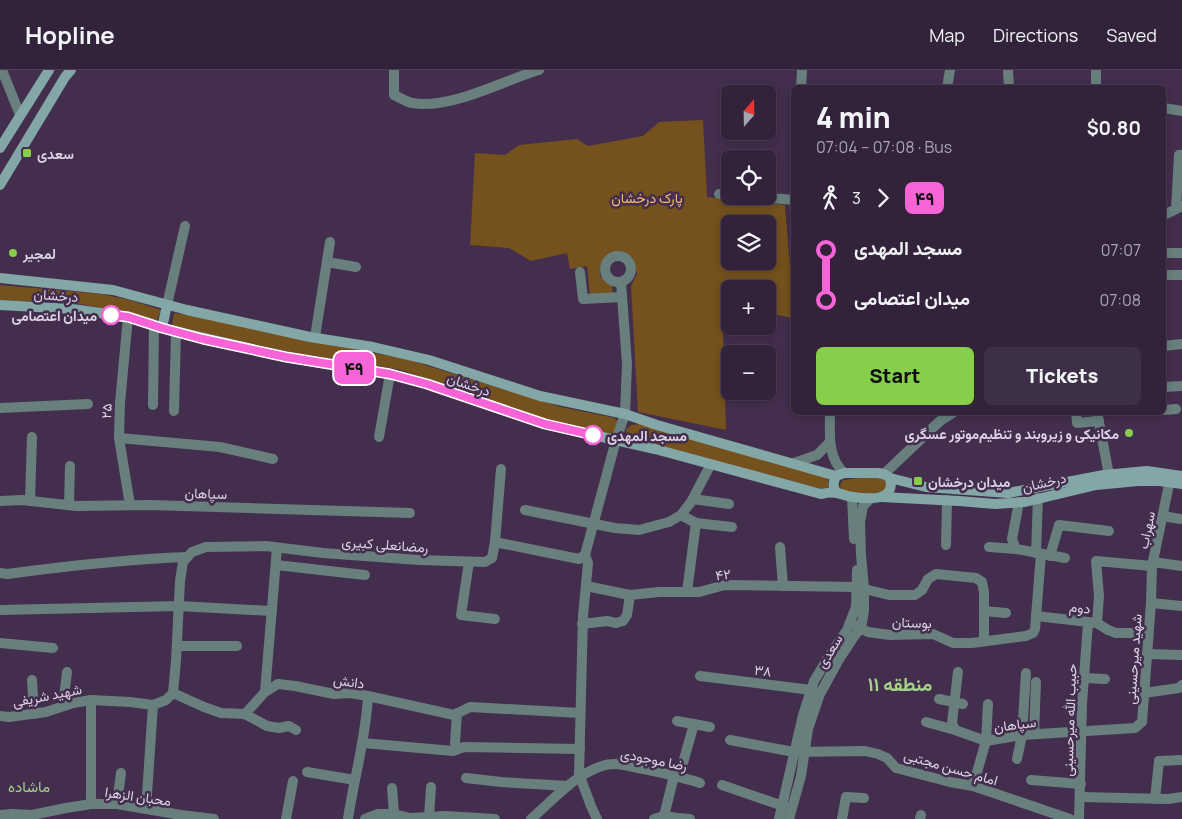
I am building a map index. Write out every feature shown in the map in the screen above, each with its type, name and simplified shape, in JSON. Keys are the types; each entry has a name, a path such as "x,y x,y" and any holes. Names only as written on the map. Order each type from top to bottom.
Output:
{"main road":[{"path":"0,148 49,70"},
{"path":"0,185 71,70"},
{"name":"درخشان","path":"0,278 113,290 167,305 315,338 373,347 428,360 540,396 624,414 794,464 840,475"},
{"name":"درخشان","path":"0,305 73,309 128,317 176,332 286,357 390,374 427,384 545,424 655,449 821,494 837,493"},
{"path":"158,327 167,305"},
{"name":"درخشان","path":"887,476 926,487 1008,493 1109,475 1146,471 1175,478 1182,484"},
{"path":"860,472 887,476 891,485 887,495 882,497 852,497 837,493 834,490 833,485 840,475 860,472"},
{"name":"درخشان","path":"882,497 995,504 1019,502 1096,485 1160,481 1175,478"}],"street":[{"path":"2,70 20,115"},
{"path":"394,70 394,94 410,102 439,103 465,97 539,70"},
{"path":"801,85 802,70"},
{"path":"948,85 950,70"},
{"path":"1008,70 1009,85"},
{"path":"1096,70 1096,85"},
{"path":"1166,108 1182,111"},
{"path":"1166,214 1179,208 1179,155 1182,155"},
{"path":"776,198 791,200"},
{"path":"167,305 185,226"},
{"path":"315,338 330,242"},
{"path":"1166,253 1182,253"},
{"path":"327,262 356,267"},
{"path":"580,272 583,299 622,296"},
{"path":"1166,275 1182,275"},
{"path":"597,819 579,774 582,624 588,563 586,555 624,414 627,364 621,282"},
{"name":"۲۵","path":"128,317 120,403 119,438 130,505"},
{"path":"153,405 158,327"},
{"path":"174,411 176,332"},
{"path":"1166,346 1182,344"},
{"path":"379,437 390,374"},
{"path":"1166,388 1182,386"},
{"path":"0,408 88,404"},
{"path":"1166,410 1176,409"},
{"path":"830,415 829,443 840,475"},
{"path":"887,476 940,421 949,415"},
{"path":"1076,415 1077,423 1098,416 1109,475"},
{"path":"30,501 32,436"},
{"path":"119,438 220,446 273,459"},
{"path":"794,464 817,455 829,443"},
{"path":"525,510 615,528 639,530 669,522 681,515 693,499 711,464"},
{"path":"69,505 70,466"},
{"path":"501,469 495,542 579,559 586,555"},
{"name":"سهراب","path":"1096,561 1153,564 1163,516 1175,478"},
{"name":"سعدی","path":"816,692 860,628 864,611 857,574 852,497"},
{"name":"سعدی","path":"780,819 800,776 799,752 808,729 816,692 814,681 847,630 856,607 860,588 860,522 863,506 871,498"},
{"path":"1036,616 1042,554 1038,498"},
{"path":"693,499 729,504"},
{"path":"946,545 947,500"},
{"name":"سپاهان","path":"0,501 30,501 69,505 151,505 410,513"},
{"path":"1016,549 1012,539 1019,502"},
{"path":"681,515 696,523 732,527"},
{"path":"1163,516 1180,519"},
{"path":"687,592 696,523"},
{"path":"1042,554 1058,525 1109,531"},
{"name":"رمضانعلی کبیری","path":"187,557 192,552 206,547 266,546 323,553 419,560 484,562 492,558 495,542"},
{"path":"780,547 783,586"},
{"path":"989,547 1016,549 1065,558"},
{"path":"245,714 265,692 277,548"},
{"path":"0,573 8,574 94,563 187,557"},
{"path":"146,810 153,705 166,700 173,693 180,581 183,562 187,557"},
{"name":"حبیب الله میرحسینی","path":"1079,819 1084,678 1092,623 1099,596 1096,561"},
{"path":"469,562 461,615 496,619"},
{"path":"1153,564 1182,566"},
{"name":"شهید میرحسینی","path":"1082,731 1135,728 1142,722 1153,564"},
{"path":"276,565 365,575"},
{"name":"۴۲","path":"586,586 630,595 659,592 698,592 724,585 860,588 889,595 915,595 922,590 928,578 936,574 976,578 982,582 984,611"},
{"path":"582,624 623,621 627,615 630,595"},
{"path":"1151,603 1182,606"},
{"path":"0,610 179,606 272,611"},
{"path":"984,641 984,611 1006,614"},
{"name":"دوم","path":"1036,616 1092,623 1116,633 1148,633"},
{"name":"بوستان","path":"850,623 868,632 890,635 934,634 953,643 1026,636 1033,633 1035,629 1036,616"},
{"path":"0,643 54,648"},
{"path":"177,646 236,646"},
{"path":"1147,654 1182,655"},
{"path":"63,706 67,672"},
{"path":"955,730 952,722 959,703 958,672"},
{"path":"1017,759 1022,735 1026,673"},
{"name":"۳۸","path":"700,676 816,692"},
{"path":"1084,678 1105,679"},
{"path":"32,680 34,714"},
{"path":"1034,734 1036,682"},
{"name":"دانش","path":"265,692 278,684 334,694 350,693 368,696 363,743 348,819"},
{"path":"1144,693 1179,688 1182,685"},
{"path":"173,693 221,713 245,714 267,726 279,728 289,726 296,730"},
{"path":"368,696 454,715 470,707 580,713"},
{"path":"939,699 959,703"},
{"path":"91,700 91,804"},
{"name":"شهید شریفی","path":"0,716 9,717 46,712 73,703 91,700 153,705"},
{"path":"973,786 986,742 988,704"},
{"path":"455,743 457,713"},
{"path":"677,721 710,727"},
{"name":"سپاهان","path":"926,722 955,730 986,742 1022,735 1082,731"},
{"path":"690,819 659,818 694,724"},
{"name":"امام حسن مجتبی","path":"730,740 799,752 864,751 878,754 887,758 896,768 973,786 1049,815 1070,819"},
{"path":"363,743 453,751 464,747 580,749"},
{"path":"1155,798 1158,762 1182,760"},
{"name":"رضا موجودی","path":"531,819 557,794 580,777 603,766 622,764 700,783"},
{"path":"307,772 355,780"},
{"path":"118,804 121,773"},
{"path":"466,778 568,786"},
{"path":"1031,780 1081,784"},
{"path":"286,819 293,781"},
{"path":"722,786 787,807"},
{"path":"429,816 431,787"},
{"path":"392,788 394,814"},
{"path":"842,819 846,797 864,798"},
{"path":"1081,797 1168,799 1182,797"},
{"name":"محبان الزهرا","path":"0,815 32,815 91,804 118,804 146,810 214,819"},
{"name":"سعدی","path":"787,807 789,819"},
{"path":"365,819 378,814 394,814 410,818 472,815 495,819"}],"green space":[{"name":"پارک درخشان","path":"703,120 707,197 721,198 721,205 785,205 791,279 791,318 776,315 776,280 721,280 721,335 723,335 723,345 721,345 721,400 725,400 726,430 638,412 631,286 637,274 633,258 624,252 606,255 600,266 600,276 612,286 613,294 590,295 587,266 570,269 567,253 531,261 509,248 470,245 475,153 505,155 519,145 577,139 588,146 643,136 659,122"},
{"path":"0,285 101,294 130,300 161,310 156,323 77,303 0,300"},
{"path":"174,313 409,360 561,407 615,418 618,422 614,432 609,434 537,417 401,370 295,353 213,337 172,326"},
{"path":"640,424 828,477 828,489 818,488 627,437 626,429 631,425"},
{"path":"882,478 886,482 886,490 882,492 857,493 841,490 840,485 843,480"}],"bus line":[{"name":"۴۹","path":"111,315 128,317 203,339 286,357 390,374 427,384 545,424 593,435"}],"place":[{"name":"سعدی","path":"27,153"},
{"name":"لمجیر","path":"13,253"},
{"name":"میدان اعتصامی","path":"111,315"},
{"name":"مکانیکی و زیروبند و تنظیم‌موتور عسگری","path":"1129,433"},
{"name":"مسجد المهدی","path":"593,435"},
{"name":"میدان درخشان","path":"918,481"}],"district":[{"name":"منطقه ۱۱","path":"900,684"},
{"name":"ماشاده","path":"29,786"}]}
